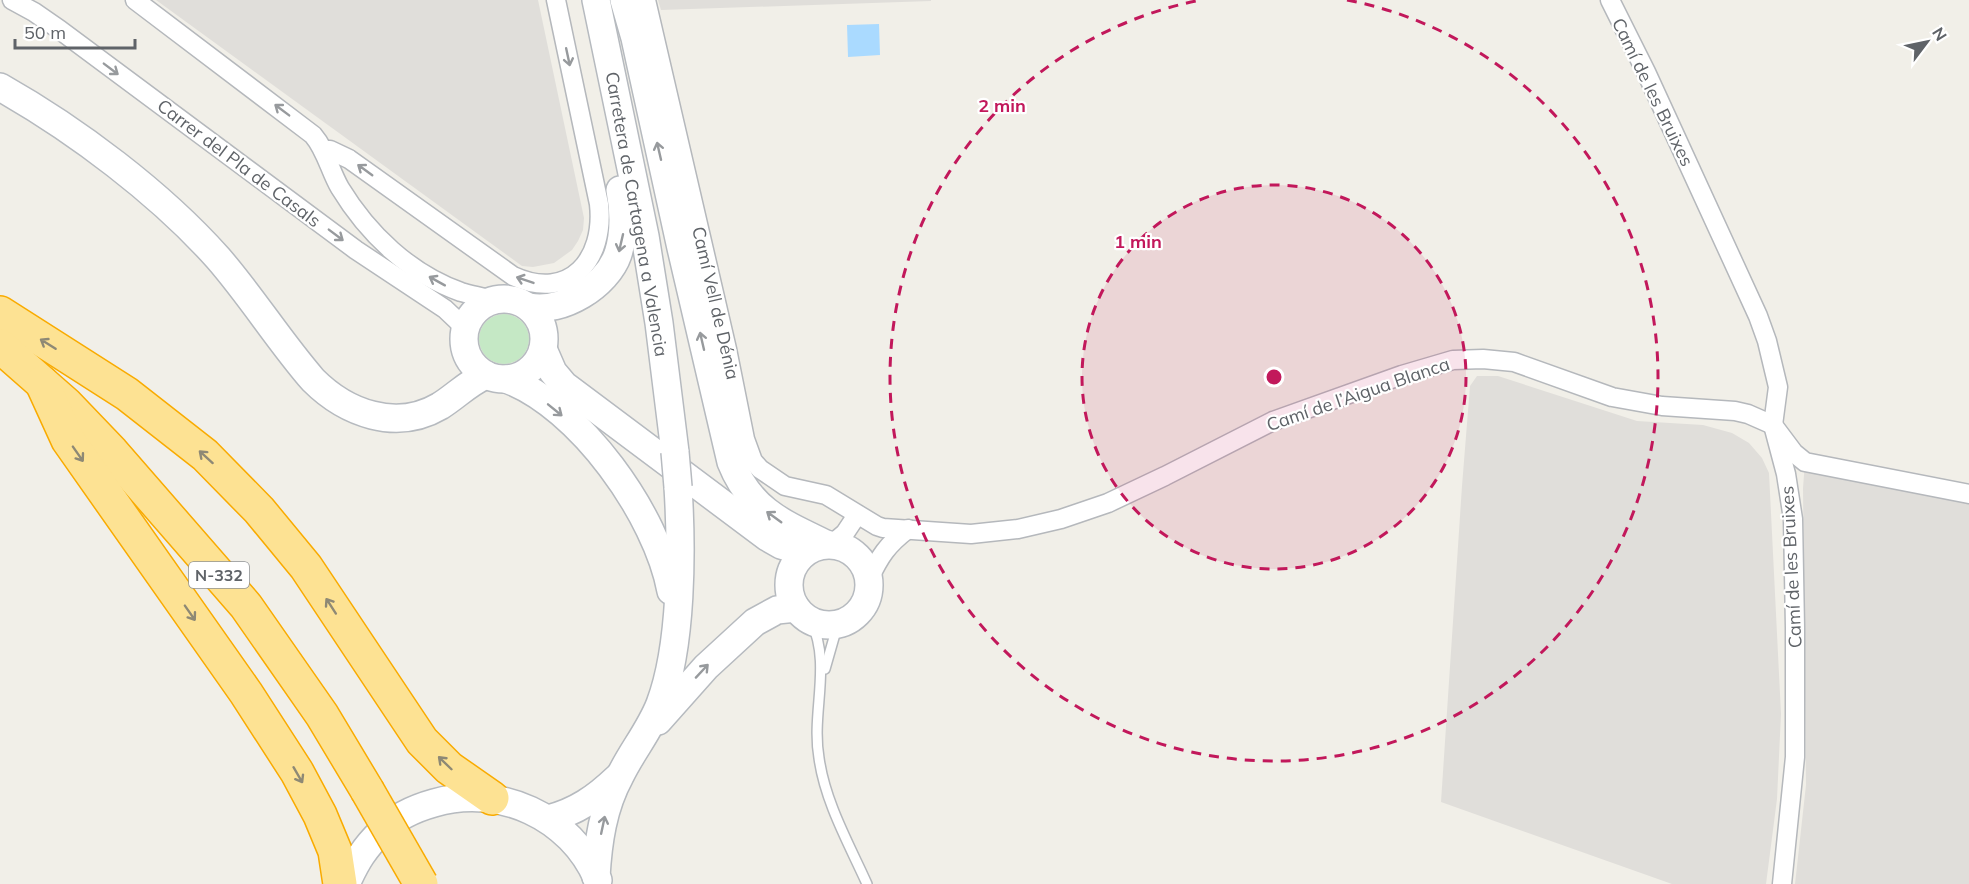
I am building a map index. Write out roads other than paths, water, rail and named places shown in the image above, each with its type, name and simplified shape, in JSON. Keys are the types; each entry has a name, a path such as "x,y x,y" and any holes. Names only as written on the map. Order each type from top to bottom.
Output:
{"highway":[{"path":"0,313 127,394 205,455 259,510 306,567 422,741 449,768 492,798"},
{"name":"N-332","path":"0,346 66,404 112,452 246,606 322,715 421,884"},
{"path":"42,382 68,440 246,693 297,772 320,814 335,851 340,884"}],"main road":[{"path":"453,396 466,369 466,341 475,310 492,300 513,299 529,307 546,309 560,306 596,284 610,270 618,255 624,230 622,204 582,0"},
{"name":"Carretera de Cartagena a Valencia","path":"596,0 624,128 660,323 675,452 680,551 676,620 669,673 660,704 620,775 609,802 598,852 598,880"},
{"path":"624,0 636,38 676,226 731,462 744,487 761,506 793,529 813,553"},
{"path":"0,87 78,136 129,175 178,219 217,258 298,363 328,395 358,412 371,416 404,418 429,411 474,380 505,376 545,377 564,385"},
{"path":"529,307 543,329 543,349 553,372 564,385 766,537 781,545 813,553 853,552 866,569 875,568 864,606 851,619 842,623 832,625 804,614 777,610 766,614 736,638 668,709 637,748"},
{"path":"466,341 471,362 505,376 537,396 565,418 592,444 617,475 641,513 657,547 670,587 676,620"},
{"path":"505,376 536,362 543,349"},
{"path":"804,614 789,590 813,553"},
{"name":"Carretera de Cartagena a Valencia","path":"548,819 582,807 620,775"},
{"path":"346,884 358,858 383,829 416,808 453,798 492,798 521,806 548,819 576,845 598,880"}],"street":[{"name":"Carrer del Pla de Casals","path":"12,0 60,30 356,250 445,309 466,341"},
{"path":"135,0 304,126 318,140 340,187 363,223 378,239 400,257 443,284 492,300"},
{"path":"323,150 330,150 349,159 513,276 527,282 544,284 566,279 579,271 591,256 598,239 601,222 556,0"},
{"name":"Camí Vell de Dénia","path":"646,0 727,349 745,439 753,460 760,469 784,486 825,495 883,528"},
{"name":"Camí de les Bruixes","path":"1610,0 1646,72 1758,316 1767,341 1778,387 1773,425 1786,474 1793,519 1795,628 1795,758 1782,884"},
{"name":"Camí de l’Aigua Blanca","path":"883,528 971,534 1018,529 1061,519 1119,498 1273,421 1402,375 1453,360 1483,359 1514,362 1612,397 1662,406 1735,411 1773,425"},
{"path":"1773,425 1794,453 1805,462 1969,494"},
{"path":"813,553 845,533 857,515"},
{"path":"875,568 884,542 883,528"},
{"path":"875,568 893,541 908,529"}],"lane":[{"path":"804,614 819,643 822,661 817,724 819,758 828,794 867,884"},
{"path":"821,683 835,634 842,623"}],"water":[{"path":"879,24 880,55 848,57 847,25"}]}
